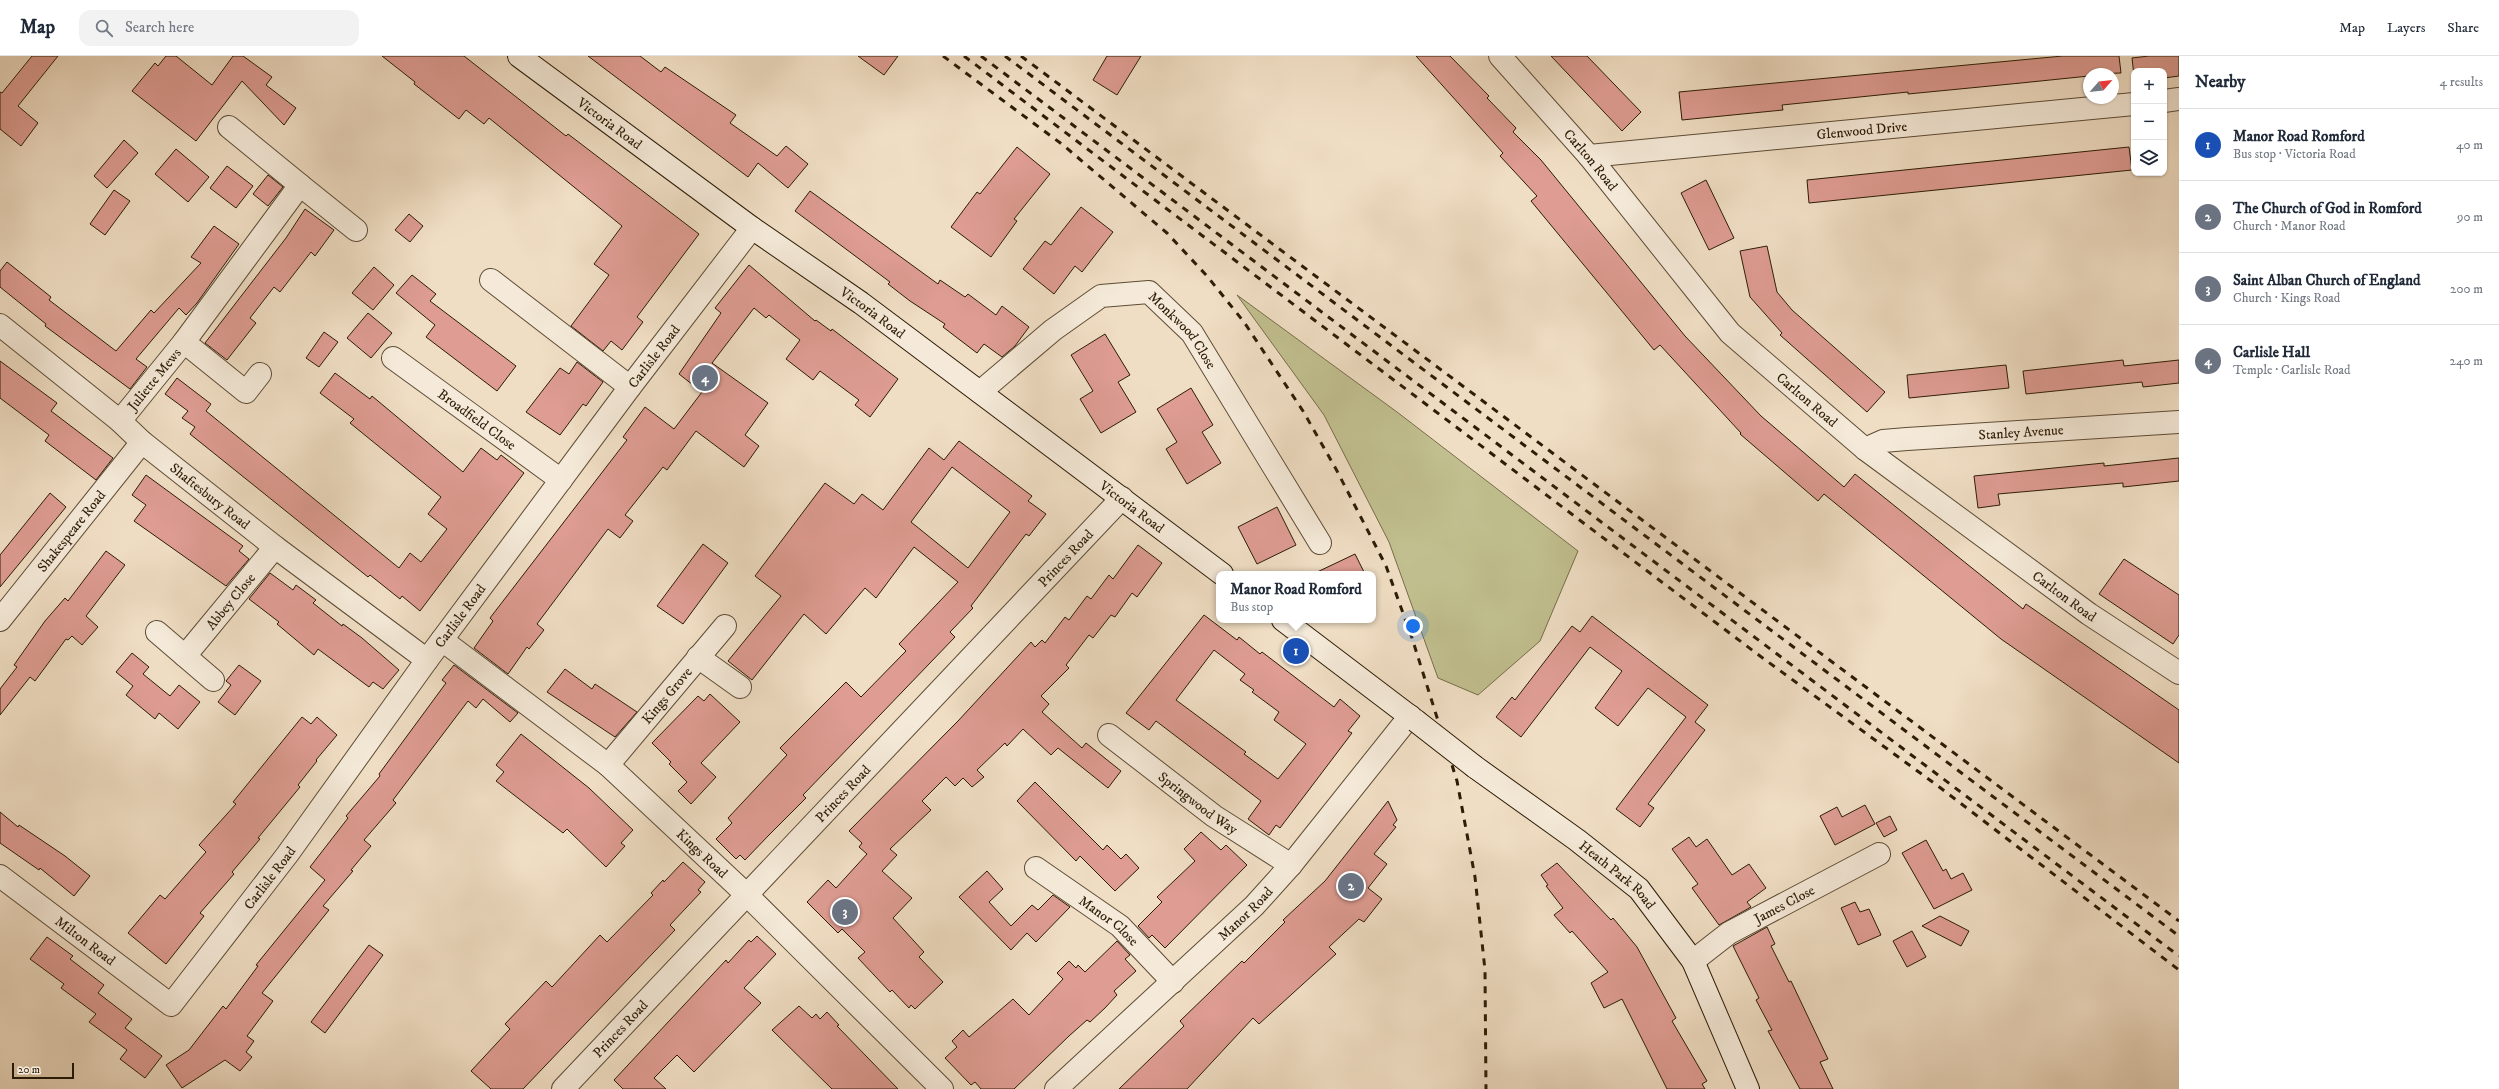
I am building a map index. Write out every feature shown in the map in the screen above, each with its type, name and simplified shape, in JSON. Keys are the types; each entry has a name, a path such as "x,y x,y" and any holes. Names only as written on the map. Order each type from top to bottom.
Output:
{"street":[{"name":"Victoria Road","path":"519,56 752,228 861,304 1218,571"},
{"name":"Carlton Road","path":"1500,56 1589,156 1730,333 1865,450 2089,614 2179,673"},
{"path":"2167,101 2179,99"},
{"name":"Glenwood Drive","path":"1589,156 2131,104"},
{"path":"229,127 356,230"},
{"path":"184,342 300,185"},
{"name":"Carlisle Road","path":"171,1005 287,855 427,660 630,387 752,228"},
{"path":"491,280 630,387"},
{"name":"Monkwood Close","path":"980,392 1053,330 1101,296 1149,292 1192,333 1320,543"},
{"name":"Shaftesbury Road","path":"0,325 120,421 142,442 275,547 427,660"},
{"name":"Juliette Mews","path":"120,421 184,342 246,392 260,374"},
{"name":"Broadfield Close","path":"393,358 561,480"},
{"name":"Stanley Avenue","path":"1865,450 1883,441 1901,439 2179,422"},
{"name":"Shakespeare Road","path":"0,620 142,442"},
{"name":"Princes Road","path":"563,1089 748,896 1122,498"},
{"name":"Abbey Close","path":"185,656 275,547"},
{"path":"1287,623 1413,718"},
{"name":"Kings Grove","path":"608,765 698,656 725,626"},
{"path":"157,632 213,680"},
{"name":"Kings Road","path":"442,640 608,765 748,896 942,1089"},
{"path":"698,656 740,687"},
{"name":"Heath Park Road","path":"1413,718 1475,767 1577,840 1640,889 1693,960 1748,1089"},
{"name":"Manor Road","path":"1056,1089 1254,906 1291,865 1413,718"},
{"name":"Springwood Way","path":"1109,735 1214,816 1291,865"},
{"name":"James Close","path":"1693,960 1729,933 1879,854"},
{"name":"Manor Close","path":"1036,868 1120,926 1173,982"},
{"name":"Milton Road","path":"0,876 171,1005"}],"shaded area":[{"path":"1237,295 1397,412 1578,551 1540,641 1478,695 1438,678 1389,542 1324,415"}],"building":[{"path":"32,56 58,56 18,106 38,123 21,146 0,129 0,92 2,93"},
{"path":"166,56 176,56 212,85 233,56 243,56 272,77 266,85 296,108 284,125 242,81 196,141 132,91 155,63 158,66"},
{"path":"382,56 464,56 566,136 568,134 699,234 637,317 643,322 622,350 611,341 603,351 571,326 609,275 594,264 622,226 489,118 484,124 466,110 459,119 414,84 415,82"},
{"path":"588,56 640,56 661,72 665,67 736,115 730,123 777,156 786,146 808,164 788,188 758,163 748,177"},
{"path":"858,56 898,56 884,75"},
{"path":"1107,56 1141,56 1117,95 1093,80"},
{"path":"1416,56 1450,56 1489,96 1487,98 1516,128 1513,132 1541,160 1685,336 1761,416 1844,487 1855,474 2023,609 2026,604 2179,710 2179,763 2001,639 1824,494 1818,501 1740,434 1741,433 1660,345 1654,350 1531,201 1537,196 1500,156 1503,153"},
{"path":"1551,56 1587,56 1641,112 1622,131"},
{"path":"2063,56 2119,56 2121,73 2119,73 2119,68 2083,68 2083,77 1782,105 1783,110 1682,120 1679,92"},
{"path":"2149,56 2179,56 2179,76 2167,78 2167,68 2133,68 2132,58"},
{"path":"124,140 138,153 107,188 94,176"},
{"path":"1017,147 1050,174 1014,219 1017,221 991,257 951,227 977,192 980,194"},
{"path":"2129,147 2131,162 2131,170 1809,203 1807,180"},
{"path":"176,149 209,177 188,202 155,174"},
{"path":"227,166 253,186 236,208 210,188"},
{"path":"268,175 283,187 268,206 253,194"},
{"path":"1706,180 1734,238 1709,250 1681,193"},
{"path":"114,190 130,201 105,235 90,224"},
{"path":"810,191 938,284 940,280 965,297 968,294 996,315 1002,306 1029,327 1015,346 1002,357 984,344 977,353 943,327 945,324 910,301 888,284 890,282 795,211"},
{"path":"1081,207 1113,232 1082,272 1075,266 1054,294 1023,269 1045,241 1051,245"},
{"path":"305,209 334,230 315,256 311,252 280,292 274,287 250,318 256,323 227,360 205,343 286,238"},
{"path":"409,214 423,226 410,242 395,230"},
{"path":"214,226 239,244 197,303 186,315 179,308 136,359 147,367 130,389 45,326 46,324 0,287 0,271 7,262 51,297 49,300 116,351 151,310 154,313 201,263 191,257"},
{"path":"1767,246 1777,292 1792,310 1885,392 1867,412 1780,335 1782,333 1750,297 1740,251"},
{"path":"749,265 815,321 816,320 831,331 832,329 898,379 870,417 855,405 859,400 820,371 813,380 786,359 800,340 769,315 766,318 754,308 712,363 768,403 745,435 759,446 744,467 696,431 667,470 663,467 625,515 633,521 620,538 608,529 537,624 544,630 529,649 527,647 508,674 474,648 493,621 490,618 627,440 623,437 645,407 674,429 702,392 679,374 721,313 715,308"},
{"path":"374,267 394,285 373,310 352,293"},
{"path":"412,275 436,294 430,301 516,366 497,391 426,337 435,325 396,293"},
{"path":"368,313 392,333 371,358 347,338"},
{"path":"324,332 338,342 319,367 306,358"},
{"path":"1105,334 1130,375 1118,382 1136,412 1101,433 1080,399 1093,391 1071,355"},
{"path":"2123,360 2124,366 2179,360 2179,383 2143,387 2142,382 2026,394 2023,371"},
{"path":"0,361 57,403 51,411 113,458 96,480 45,441 49,435 0,398"},
{"path":"577,362 603,382 586,406 583,404 560,435 526,412 560,368 569,374"},
{"path":"2006,365 2009,388 1909,398 1907,375"},
{"path":"335,373 370,399 372,396 463,472 481,448 497,460 501,455 524,473 420,611 402,596 400,599 370,575 368,577 190,434 195,427 182,418 188,411 165,394 177,378 211,404 206,411 399,568 410,553 421,562 447,529 428,514 441,497 350,423 354,419 320,393"},
{"path":"1191,388 1213,425 1202,432 1221,463 1187,484 1166,449 1177,442 1157,409"},
{"path":"959,441 1032,496 1028,501 1046,514 1029,536 1026,534 971,606 973,608 950,632 955,637 803,795 806,798 745,860 740,855 736,859 716,839 732,823 728,818 787,755 780,748 846,682 861,697 906,651 899,644 958,582 914,547 876,598 865,588 826,634 804,614 752,680 728,661 781,596 755,576 825,483 854,504 862,494 883,510 929,448 944,460","holes":["952,467 1010,512 968,568 911,522"]},
{"path":"2179,458 2179,481 2123,487 2123,483 1998,494 2000,505 1978,508 1974,476 2104,463 2104,466"},
{"path":"146,475 243,546 239,551 249,559 226,586 134,521 146,505 132,495"},
{"path":"50,493 66,507 0,587 0,555"},
{"path":"1277,507 1296,545 1257,564 1238,527"},
{"path":"703,544 728,563 683,624 657,606"},
{"path":"1138,545 1162,563 1137,597 1132,593 1115,617 1111,615 1093,638 1089,635 1066,665 1069,668 1041,696 1049,704 1042,712 1082,748 1086,743 1121,771 1108,788 1058,748 1051,755 1023,729 1007,746 1005,743 977,770 984,777 972,787 963,778 955,786 946,777 922,801 931,810 890,849 897,855 882,871 912,898 893,918 924,952 919,957 943,982 915,1009 911,1005 909,1008 892,990 890,992 858,958 865,952 842,929 838,933 807,902 828,880 836,888 867,854 859,847 862,843 849,831 958,721 1031,642 1035,647 1042,640 1045,643 1065,617 1069,620 1087,596 1091,599 1109,575 1113,579"},
{"path":"106,551 125,565 86,616 98,627 82,645 72,636 68,640 66,639 35,681 30,677 0,715 0,689 17,667 14,665 45,621 65,598 68,601"},
{"path":"1355,554 1364,571 1319,571"},
{"path":"2124,559 2179,595 2179,635 2173,644 2099,594"},
{"path":"270,573 293,590 296,585 316,600 313,603 342,626 343,624 362,638 399,670 383,689 373,682 369,687 318,649 314,655 277,624 279,622 249,599"},
{"path":"1204,615 1237,640 1239,637 1260,654 1262,652 1334,707 1340,699 1360,716 1348,731 1352,733 1280,828 1276,825 1269,835 1248,819 1261,801 1156,721 1149,730 1126,713","holes":["1214,650 1245,674 1240,680 1254,690 1252,692 1279,712 1274,720 1306,744 1278,779 1244,754 1246,752 1176,700"]},
{"path":"1592,616 1708,705 1695,722 1705,730 1648,804 1654,808 1640,827 1616,809 1686,717 1648,688 1618,726 1595,708 1622,671 1590,647 1521,737 1496,717 1512,697 1515,700 1572,626 1580,632"},
{"path":"132,653 149,667 143,674 170,696 179,685 200,702 178,729 159,713 155,719 126,695 133,686 116,672"},
{"path":"239,665 261,681 235,715 218,702 231,685 226,681"},
{"path":"454,665 518,713 510,722 483,699 476,708 468,701 393,800 396,803 364,840 371,846 351,870 353,871 323,906 329,910 262,993 273,1001 247,1036 254,1041 246,1052 252,1057 240,1071 225,1060 182,1088 166,1065 189,1050 223,1006 226,1009 258,966 256,965 325,880 310,867 348,818 346,816 380,776 379,774 446,683 442,680"},
{"path":"565,669 592,689 595,684 637,712 615,737 547,692"},
{"path":"710,694 740,722 701,763 716,777 691,804 678,791 687,782 669,764 671,762 652,743 698,696 704,701"},
{"path":"302,717 311,724 317,717 337,735 298,785 300,787 258,838 260,839 232,872 234,874 200,913 204,916 166,964 128,933 160,895 165,899 206,852 199,845 236,804 233,802"},
{"path":"521,734 589,788 633,830 621,843 625,846 606,867 567,829 563,833 496,781 504,772 496,765"},
{"path":"1035,782 1103,850 1107,845 1121,859 1126,854 1139,868 1115,891 1080,856 1076,861 1017,801"},
{"path":"1388,801 1397,820 1393,825 1396,827 1374,854 1387,864 1368,888 1382,899 1364,922 1359,919 1329,947 1336,954 1259,1024 1253,1018 1187,1089 1119,1089 1184,1026 1180,1021 1242,961 1244,963 1285,922 1283,920 1325,881"},
{"path":"1865,805 1875,824 1835,845 1820,816 1837,807 1842,817"},
{"path":"0,812 18,827 19,825 65,856 90,876 74,896 40,868 39,870 0,843"},
{"path":"1890,816 1897,830 1884,837 1876,823"},
{"path":"1201,832 1221,850 1226,845 1247,865 1165,948 1152,935 1149,938 1138,926 1162,902 1157,897 1195,861 1184,849"},
{"path":"1689,837 1696,847 1707,839 1732,875 1749,864 1766,888 1747,902 1751,907 1719,925 1692,888 1698,884 1672,849"},
{"path":"1926,840 1943,871 1946,869 1951,879 1963,873 1972,890 1934,909 1902,853"},
{"path":"683,862 705,882 698,890 701,892 670,925 675,930 523,1089 491,1089 471,1071 510,1029 505,1024 546,981 552,987 600,935 607,942 653,895 651,893 663,880 664,882"},
{"path":"1557,863 1611,920 1613,918 1637,947 1676,1018 1672,1021 1707,1081 1702,1084 1705,1089 1667,1089 1622,999 1604,1008 1591,983 1608,972 1572,931 1570,933 1554,915 1563,908 1546,886 1548,885 1541,875"},
{"path":"987,871 1003,889 989,902 1011,926 1032,905 1038,910 1053,895 1070,907 1036,942 1027,933 1011,950 959,897"},
{"path":"1855,902 1860,912 1869,909 1881,935 1858,945 1841,908"},
{"path":"1940,916 1969,931 1961,946 1922,926"},
{"path":"1767,927 1775,944 1771,946 1789,982 1791,981 1828,1059 1820,1062 1833,1089 1800,1089 1768,1031 1772,1030 1756,1000 1759,998 1733,946"},
{"path":"1912,931 1926,957 1907,967 1893,941"},
{"path":"757,936 776,954 744,988 761,1003 694,1072 677,1055 654,1078 666,1089 623,1089 614,1080 726,960 728,963 749,940 751,942"},
{"path":"47,937 73,956 70,959 104,985 98,993 132,1019 125,1028 162,1056 145,1078 120,1059 127,1050 89,1022 96,1014 61,988 64,984 30,959"},
{"path":"1117,941 1130,955 1125,959 1136,971 1114,991 1117,995 1105,1008 1090,1022 1087,1020 1069,1036 1014,1089 981,1089 975,1082 971,1085 945,1058 957,1047 952,1041 963,1030 969,1037 1013,999 1029,1015 1063,979 1057,973 1069,961 1076,968 1078,965 1085,972"},
{"path":"369,945 383,955 325,1033 311,1022"},
{"path":"799,1006 812,1018 816,1014 820,1019 827,1012 839,1025 837,1026 898,1089 832,1089 772,1030"}],"railway":[{"path":"943,56 1063,145 1167,233 1207,276 1244,322 1303,411 1336,469 1386,566 1412,638 1457,781 1475,877 1485,970 1486,1089"},
{"path":"964,56 1760,656 1938,786 2179,970"},
{"path":"981,56 2179,956"},
{"path":"1005,56 2179,936"},
{"path":"1021,56 2179,921"}],"place":[{"name":"Carlisle Hall","path":"705,378"},
{"name":"Manor Road Romford","path":"1296,651"},
{"name":"The Church of God in Romford","path":"1351,886"},
{"name":"Saint Alban Church of England","path":"845,912"}]}
